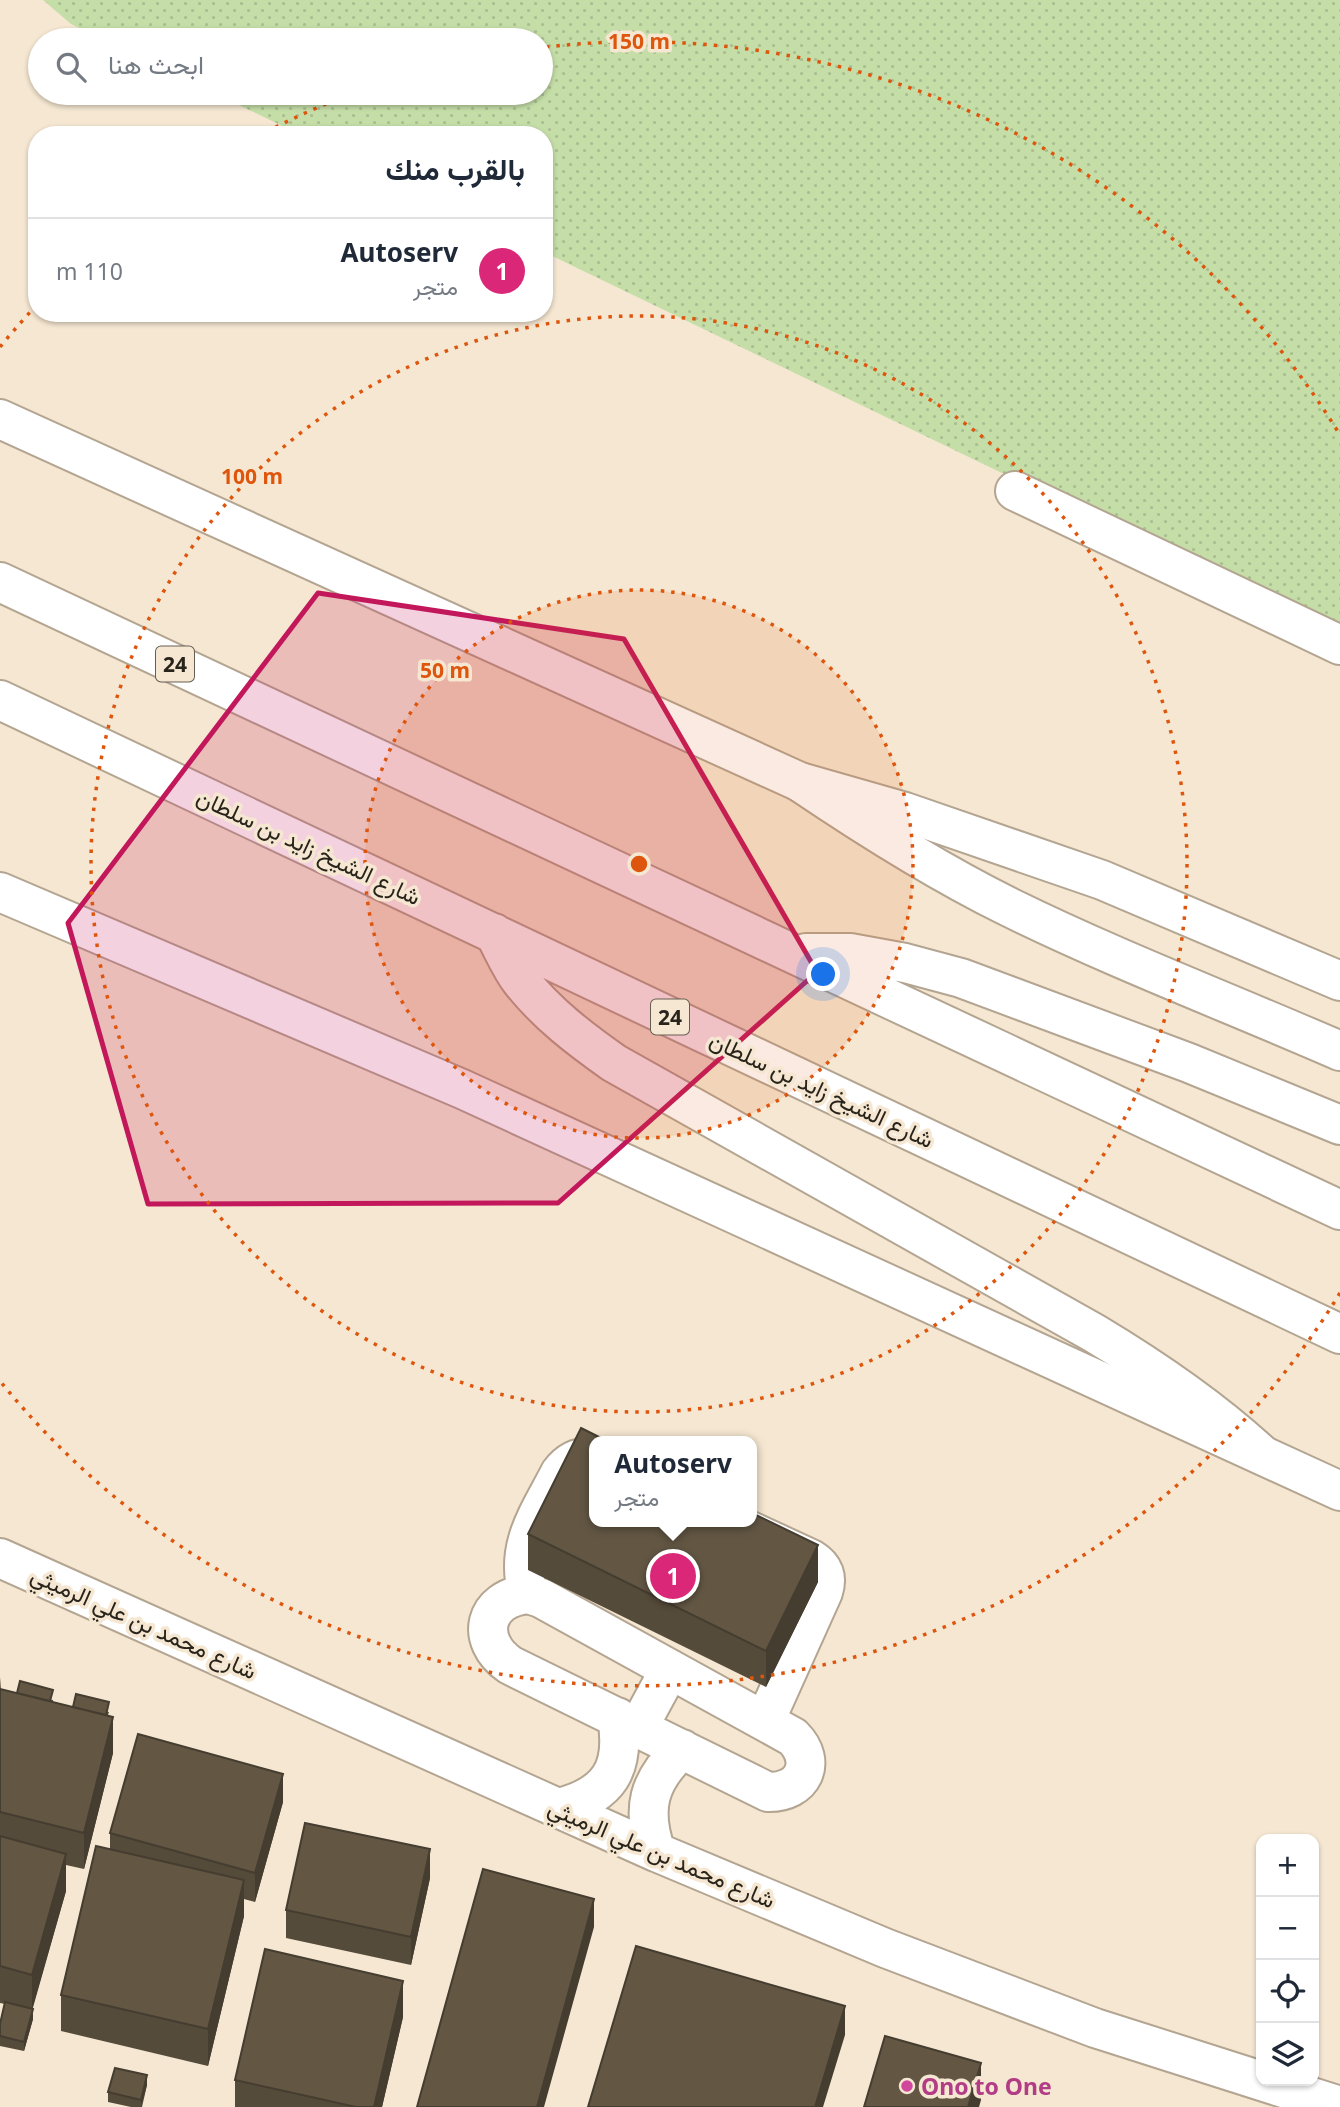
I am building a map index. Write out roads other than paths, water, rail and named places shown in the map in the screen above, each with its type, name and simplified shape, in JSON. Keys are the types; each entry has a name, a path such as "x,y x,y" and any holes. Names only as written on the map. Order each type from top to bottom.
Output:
{"main road":[{"path":"0,419 800,782 905,812 1102,880 1340,982"},
{"path":"1015,491 1340,645"},
{"name":"24","path":"0,582 1340,1210"},
{"name":"شارع الشيخ زايد بن سلطان","path":"0,700 1340,1334"},
{"path":"800,782 933,867 1010,907 1340,1051"},
{"path":"0,892 462,1090 1340,1491"},
{"path":"495,933 519,979 548,1011 580,1039 614,1063 1104,1339 1189,1394 1226,1422 1261,1454"},
{"path":"791,953 850,953 905,963 961,978 1189,1063 1340,1125"},
{"path":"528,1594 523,1565 527,1536 560,1473 576,1459 589,1458"},
{"path":"743,1527 811,1559 825,1574 823,1592 765,1721"},
{"name":"شارع محمد بن علي الرميثي","path":"0,1558 656,1852 885,1948 1096,2028 1340,2106"},
{"path":"528,1594 541,1598 670,1669 793,1737 805,1755 806,1766 802,1776 788,1790 768,1792 510,1665 492,1648 488,1637 488,1624 492,1613 501,1602 514,1595 528,1594"},
{"path":"559,1808 582,1802 603,1787 616,1766 628,1723 670,1669"},
{"path":"656,1852 649,1830 648,1807 653,1786 665,1765 682,1749"}],"place":[{"name":"Autoserv","path":"673,1576"},
{"name":"Ono to One","path":"907,2086"}]}
